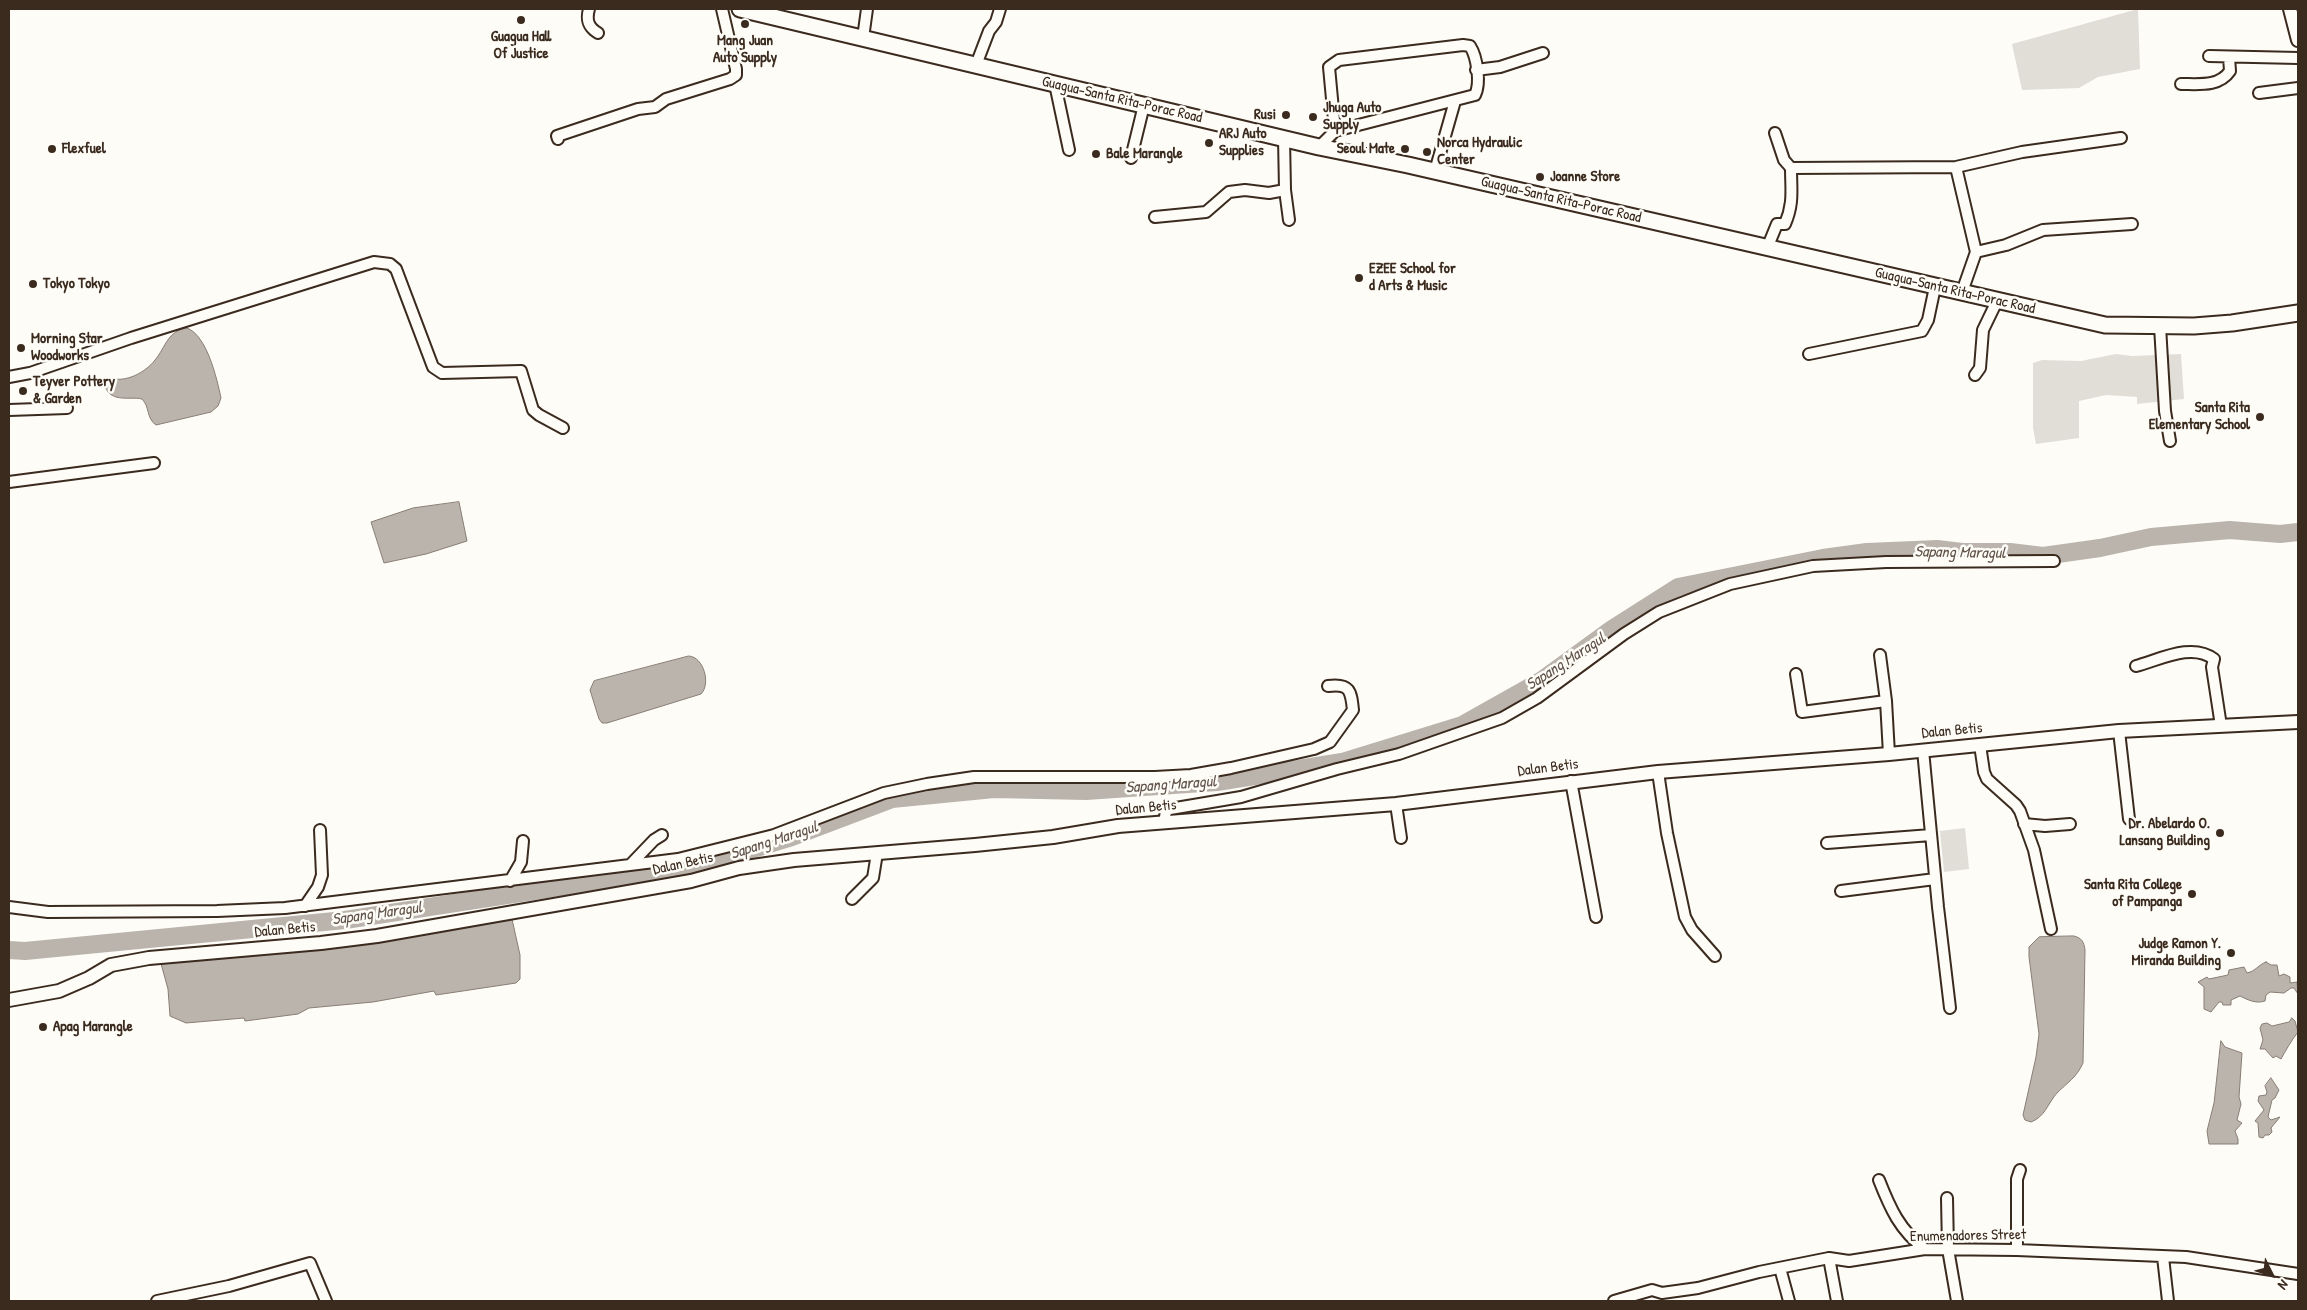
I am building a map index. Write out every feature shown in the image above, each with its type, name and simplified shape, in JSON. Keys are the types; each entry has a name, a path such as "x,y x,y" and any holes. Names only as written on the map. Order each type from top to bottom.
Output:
{"main road":[{"name":"Guagua-Santa Rita-Porac Road","path":"740,9 1319,147 1435,171 1768,246 1935,287 2105,325 2160,326 2232,323 2298,313"}],"street":[{"path":"589,9 587,21 592,29 598,32"},
{"path":"558,139 556,136 638,109 655,107 666,99 730,79 736,75 722,9"},
{"path":"863,38 867,9"},
{"path":"976,65 1000,9"},
{"path":"2290,9 2298,40"},
{"path":"1319,147 1335,131 1475,95 1478,88 1474,52 1470,46 1339,60 1329,67 1335,131"},
{"path":"1476,70 1500,67 1543,53"},
{"path":"2209,56 2298,58"},
{"path":"2181,84 2216,82 2225,78 2230,71 2229,57"},
{"path":"1055,84 1069,150"},
{"path":"2259,93 2298,88"},
{"path":"1435,171 1455,101"},
{"path":"1131,158 1144,105"},
{"path":"1768,246 1777,224 1785,224 1791,209 1791,168 1784,160 1776,133"},
{"path":"1284,138 1285,190 1289,220"},
{"path":"1791,168 1956,167 2022,152 2121,138"},
{"path":"1956,167 1976,252 1962,292"},
{"path":"1155,217 1206,212 1229,192 1245,190 1269,193 1285,190"},
{"path":"1976,252 2006,245 2043,230 2132,224"},
{"path":"9,377 30,373 131,338 374,262 384,262 396,269 433,367 442,373 521,371 533,410 563,428"},
{"path":"1809,354 1922,332 1928,320 1935,287"},
{"path":"1975,374 1980,368 1983,330 1997,301"},
{"path":"2160,326 2165,411 2170,441"},
{"path":"9,410 67,408"},
{"path":"9,482 154,463"},
{"path":"1164,823 1164,816 1170,809 1241,797 1337,769 1399,754 1502,718 1536,698 1624,634 1658,612 1730,584 1813,566 1886,562 2054,561"},
{"path":"2136,666 2192,651 2207,654 2214,659 2212,667 2221,726"},
{"path":"1880,654 1886,701 1889,754"},
{"path":"1796,674 1802,712 1886,701"},
{"path":"9,907 48,912 217,911 305,906 678,859 774,835 884,792 974,777 1114,778 1191,775 1314,749 1330,742 1353,710 1350,691 1346,687 1340,684 1328,686"},
{"name":"Dalan Betis","path":"9,1000 59,992 111,965 149,958 282,947 377,936 691,881 739,868 794,860 975,845 1118,826 1396,804 1571,781 1658,772 1889,754 2119,732 2298,722"},
{"path":"2119,732 2129,819"},
{"path":"1980,745 1984,772 2002,794 2016,805 2024,824 2034,850 2052,929"},
{"path":"1923,750 1950,1008"},
{"path":"1658,772 1667,834 1685,917 1692,930 1714,956"},
{"path":"1571,781 1596,917"},
{"path":"1396,804 1401,838"},
{"path":"2024,824 2045,826 2070,824"},
{"path":"305,906 318,887 322,875 320,830"},
{"path":"631,864 654,840 662,835"},
{"path":"1827,843 1931,835"},
{"path":"510,881 521,862 523,841"},
{"path":"852,899 873,878 876,853"},
{"path":"1841,891 1935,879"},
{"path":"2017,1250 2017,1179 2020,1170"},
{"path":"1879,1180 1896,1219 1910,1238 1925,1249"},
{"path":"1947,1198 1948,1249 1957,1301"},
{"name":"Enumenadores Street","path":"1614,1301 1652,1290 1662,1293 1698,1288 1829,1258 1849,1261 1925,1249 2017,1250 2209,1260 2298,1274"},
{"path":"2163,1257 2168,1301"},
{"path":"1829,1258 1837,1301"},
{"path":"157,1301 229,1286 310,1263 326,1301"},
{"path":"1780,1268 1789,1301"}],"shaded area":[{"path":"2138,9 2140,69 2098,77 2079,88 2022,90 2012,44"},
{"path":"187,328 200,339 214,369 221,398 218,406 211,412 156,425 151,419 142,399 120,398 106,390 104,383 110,378 128,378 146,369 159,355 175,332"},
{"path":"2116,354 2132,356 2181,354 2184,399 2137,404 2137,397 2106,395 2079,401 2079,438 2036,444 2033,428 2033,363 2042,360 2081,361"},
{"path":"459,502 467,541 426,554 384,563 371,522 413,508"},
{"path":"689,656 699,661 706,678 704,690 701,694 607,723 602,723 599,719 590,690 594,681"},
{"path":"1965,828 1969,869 1944,872 1940,831"},
{"path":"512,919 520,955 520,979 516,983 436,995 434,991 373,1002 309,1008 298,1014 245,1021 244,1018 186,1023 170,1016 168,989 160,960 376,941"},
{"path":"2074,936 2082,941 2085,950 2083,1063 2075,1076 2057,1093 2040,1117 2031,1122 2025,1120 2023,1115 2036,1057 2039,1034 2029,947 2039,937"},
{"path":"2266,962 2271,965 2277,965 2279,976 2284,974 2290,977 2290,983 2297,982 2298,994 2294,988 2284,993 2270,992 2266,995 2265,1001 2258,1002 2240,996 2231,1000 2231,1005 2223,1005 2222,1002 2219,1002 2211,1012 2204,1009 2204,987 2198,982 2207,977 2209,979 2228,975 2229,970 2244,967 2247,973"},
{"path":"2292,1018 2295,1021 2298,1032 2281,1059 2276,1056 2273,1058 2265,1049 2260,1049 2263,1040 2260,1028 2262,1024 2267,1023 2272,1026 2289,1022"},
{"path":"2221,1041 2225,1047 2242,1053 2239,1097 2241,1104 2237,1120 2242,1123 2235,1131 2238,1144 2209,1144 2207,1131 2214,1103"},
{"path":"2271,1078 2279,1090 2272,1100 2268,1117 2271,1120 2280,1117 2271,1128 2272,1132 2263,1138 2259,1137 2258,1123 2255,1121 2264,1110 2258,1101 2259,1096 2266,1095 2265,1086"}],"waterway":[{"name":"Sapang Maragul","path":"9,950 25,951 345,920 702,865 789,838 892,799 994,789 1086,791 1217,782 1342,762 1462,725 1542,680 1612,629 1678,587 1823,558 1867,552 1937,549 1962,552 2010,552 2043,556 2100,548 2151,537 2230,530 2280,534 2298,532"}],"place":[{"name":"Guagua Hall Of Justice","path":"521,20"},
{"name":"Mang Juan Auto Supply","path":"745,24"},
{"name":"Rusi","path":"1286,115"},
{"name":"Jhuga Auto Supply","path":"1313,117"},
{"name":"ARJ Auto Supplies","path":"1209,143"},
{"name":"Flexfuel","path":"52,149"},
{"name":"Seoul Mate","path":"1405,149"},
{"name":"Norca Hydraulic Center","path":"1427,152"},
{"name":"Bale Marangle","path":"1096,154"},
{"name":"Joanne Store","path":"1540,177"},
{"name":"EZEE School for d Arts & Music","path":"1359,278"},
{"name":"Tokyo Tokyo","path":"33,284"},
{"name":"Morning Star Woodworks","path":"21,348"},
{"name":"Teyver Pottery & Garden","path":"23,391"},
{"name":"Santa Rita Elementary School","path":"2260,417"},
{"name":"Dr. Abelardo O. Lansang Building","path":"2220,833"},
{"name":"Santa Rita College of Pampanga","path":"2192,894"},
{"name":"Judge Ramon Y. Miranda Building","path":"2231,953"},
{"name":"Apag Marangle","path":"43,1027"}]}
